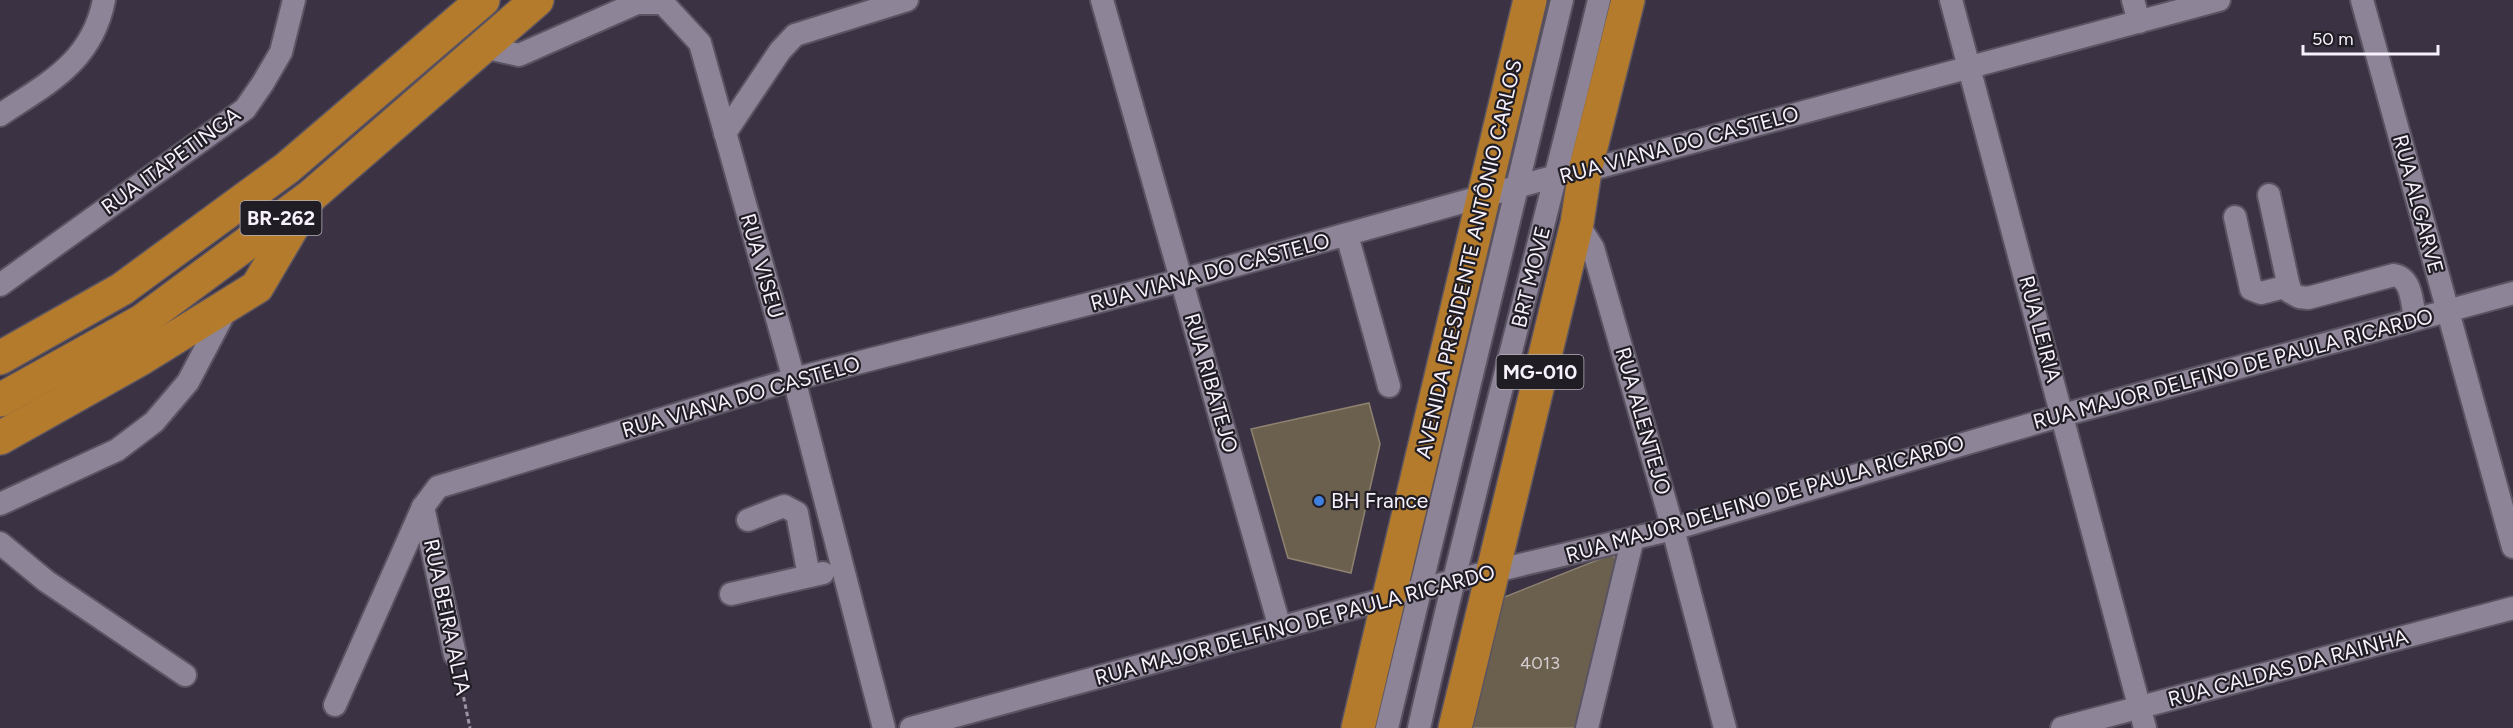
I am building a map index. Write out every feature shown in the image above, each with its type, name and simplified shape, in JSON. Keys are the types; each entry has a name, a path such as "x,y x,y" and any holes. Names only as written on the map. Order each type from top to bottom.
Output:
{"highway":[{"name":"BR-262","path":"1,357 122,289 287,168 483,0"},
{"name":"BR-262","path":"0,400 142,321 311,196 537,0"},
{"name":"AVENIDA PRESIDENTE ANTÔNIO CARLOS","path":"1358,728 1530,0"},
{"name":"MG-010","path":"1455,728 1577,223 1571,174 1605,101 1628,0"},
{"path":"0,438 142,358 257,286 311,196"}],"street":[{"path":"0,114 61,75 85,50 101,15 104,0"},
{"name":"RUA ITAPETINGA","path":"0,285 244,109 281,52 294,0"},
{"path":"725,133 780,51 795,35 906,0"},
{"name":"RUA RIBATEJO","path":"1102,0 1280,628"},
{"name":"BRT MOVE","path":"1387,728 1516,188 1525,162 1562,0"},
{"name":"BRT MOVE","path":"1419,728 1452,581 1571,174 1599,0"},
{"name":"RUA LEIRIA","path":"1951,0 1971,67 2143,717"},
{"name":"RUA VIANA DO CASTELO","path":"335,705 423,507 438,487 794,379 1182,280 1971,67 2136,11 2219,0"},
{"name":"RUA ALGARVE","path":"2362,0 2513,547"},
{"name":"RUA VISEU","path":"483,47 519,55 637,3 663,3 700,43 794,379 884,728"},
{"path":"2269,195 2290,292 2299,297 2308,298 2394,275 2402,277 2407,282 2415,319"},
{"path":"2235,217 2251,289 2261,293 2289,286"},
{"name":"RUA ALENTEJO","path":"1577,223 1593,248 1673,529 1725,728"},
{"path":"1347,236 1389,386"},
{"name":"RUA MAJOR DELFINO DE PAULA RICARDO","path":"911,728 1452,581 1673,529 2063,415 2513,293"},
{"path":"0,504 117,450 154,422 188,382 229,304"},
{"path":"747,520 784,506 797,513 809,576"},
{"name":"RUA BEIRA ALTA","path":"423,507 455,655"},
{"path":"1587,728 1633,538"},
{"path":"0,543 46,581 185,675"},
{"path":"731,594 842,568"},
{"name":"RUA CALDAS DA RAINHA","path":"2062,728 2143,717 2513,608"},
{"path":"1440,728 1465,681"}],"path":[{"name":"RUA BEIRA ALTA","path":"455,655 470,728"}],"building":[{"name":"BH France","path":"1369,403 1380,444 1351,573 1288,558 1251,429"},
{"path":"1610,555 1621,560 1577,728 1471,728 1502,598"}],"place":[{"name":"BH France","path":"1319,501"}]}
